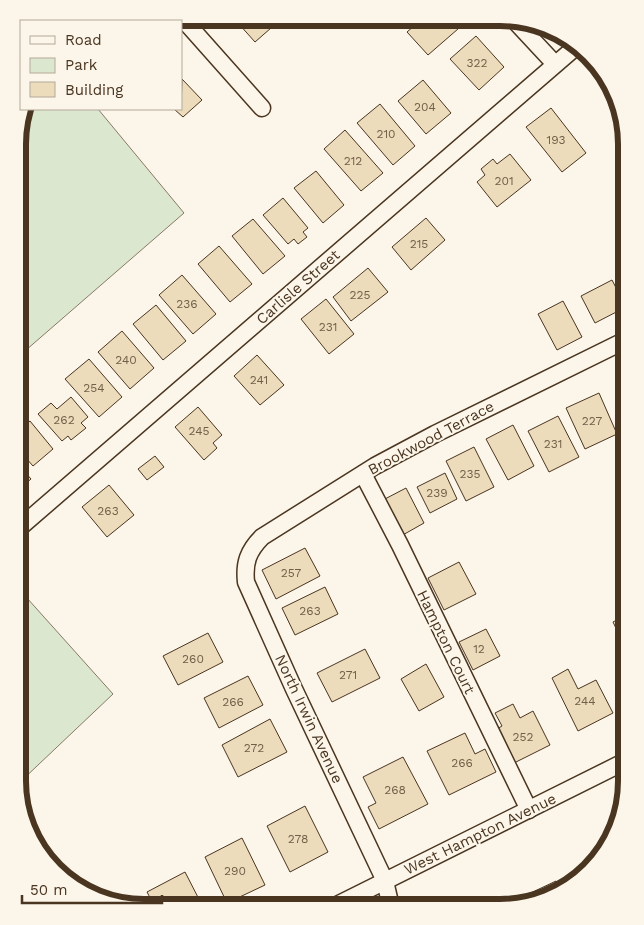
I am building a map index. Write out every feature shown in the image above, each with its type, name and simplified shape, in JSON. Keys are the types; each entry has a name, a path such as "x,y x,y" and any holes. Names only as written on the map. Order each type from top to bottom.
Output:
{"street":[{"path":"189,26 262,108"},
{"path":"521,28 554,64"},
{"name":"Carlisle Street","path":"26,522 571,51"},
{"name":"Brookwood Terrace","path":"248,554 262,538 363,474 435,434 618,344"},
{"name":"Hampton Court","path":"363,474 400,545 529,810"},
{"name":"North Irwin Avenue","path":"248,554 245,568 246,582 294,689 385,881 389,899"},
{"name":"West Hampton Avenue","path":"349,899 617,766"}],"green space":[{"path":"32,110 99,110 184,213 26,350 26,145 27,129"},
{"path":"26,597 113,694 26,776"}],"building":[{"path":"241,26 273,26 255,42"},
{"path":"414,26 461,26 428,55 407,32"},
{"path":"476,36 504,67 479,90 450,59"},
{"path":"182,79 202,100 183,117 175,110 182,110"},
{"path":"423,80 451,113 426,134 398,101"},
{"path":"380,104 415,146 393,165 357,123"},
{"path":"551,108 586,153 562,172 526,127"},
{"path":"345,130 383,173 361,191 324,149"},
{"path":"510,154 531,180 497,207 477,182 485,175 481,169 493,159 497,164"},
{"path":"316,171 344,205 323,223 294,188"},
{"path":"283,198 308,228 303,232 307,237 298,244 294,239 288,244 263,215"},
{"path":"426,218 445,240 411,270 392,247"},
{"path":"253,219 285,256 263,274 232,236"},
{"path":"219,246 252,284 230,302 198,264"},
{"path":"368,268 388,292 351,321 333,297"},
{"path":"182,275 216,314 193,334 159,295"},
{"path":"612,280 618,291 618,311 595,323 581,296"},
{"path":"326,299 354,334 329,354 301,319"},
{"path":"563,301 582,337 557,350 538,314"},
{"path":"156,305 186,341 163,360 133,324"},
{"path":"122,331 154,368 130,389 98,352"},
{"path":"257,355 284,385 260,405 234,376"},
{"path":"89,359 122,397 99,417 65,379"},
{"path":"599,393 617,434 585,449 566,408"},
{"path":"71,397 88,417 81,423 86,428 71,440 68,436 62,441 38,414 51,403 57,409"},
{"path":"198,407 222,435 213,443 217,448 204,460 175,427"},
{"path":"558,416 579,457 549,472 528,431"},
{"path":"30,421 53,449 33,466 26,458 26,424"},
{"path":"513,425 534,466 508,480 486,439"},
{"path":"474,447 494,487 466,501 446,461"},
{"path":"155,456 164,467 147,480 138,469"},
{"path":"26,473 31,479 26,483"},
{"path":"445,473 457,499 430,513 417,487"},
{"path":"109,485 134,515 107,537 82,507"},
{"path":"406,488 424,523 401,536 383,500"},
{"path":"305,548 320,576 276,599 262,570"},
{"path":"459,562 476,594 444,610 428,578"},
{"path":"325,587 338,614 295,635 282,608"},
{"path":"617,620 617,631 613,622"},
{"path":"486,629 500,656 473,670 459,642"},
{"path":"208,633 223,662 178,685 163,656"},
{"path":"365,649 380,678 332,702 317,673"},
{"path":"426,664 444,697 419,711 401,679"},
{"path":"568,669 578,689 596,680 613,713 578,731 552,678"},
{"path":"248,676 263,705 219,728 204,698"},
{"path":"513,704 520,718 533,711 550,745 514,763 497,729 502,726 495,713"},
{"path":"270,719 287,752 238,777 222,745"},
{"path":"465,733 475,754 485,749 496,772 449,795 427,751"},
{"path":"403,757 428,804 379,829 368,807 376,803 363,777"},
{"path":"305,806 328,852 290,872 267,826"},
{"path":"242,838 265,885 235,899 225,899 205,857"},
{"path":"185,872 199,899 151,899 147,892"},
{"path":"556,881 557,884 545,890 524,896"}]}
